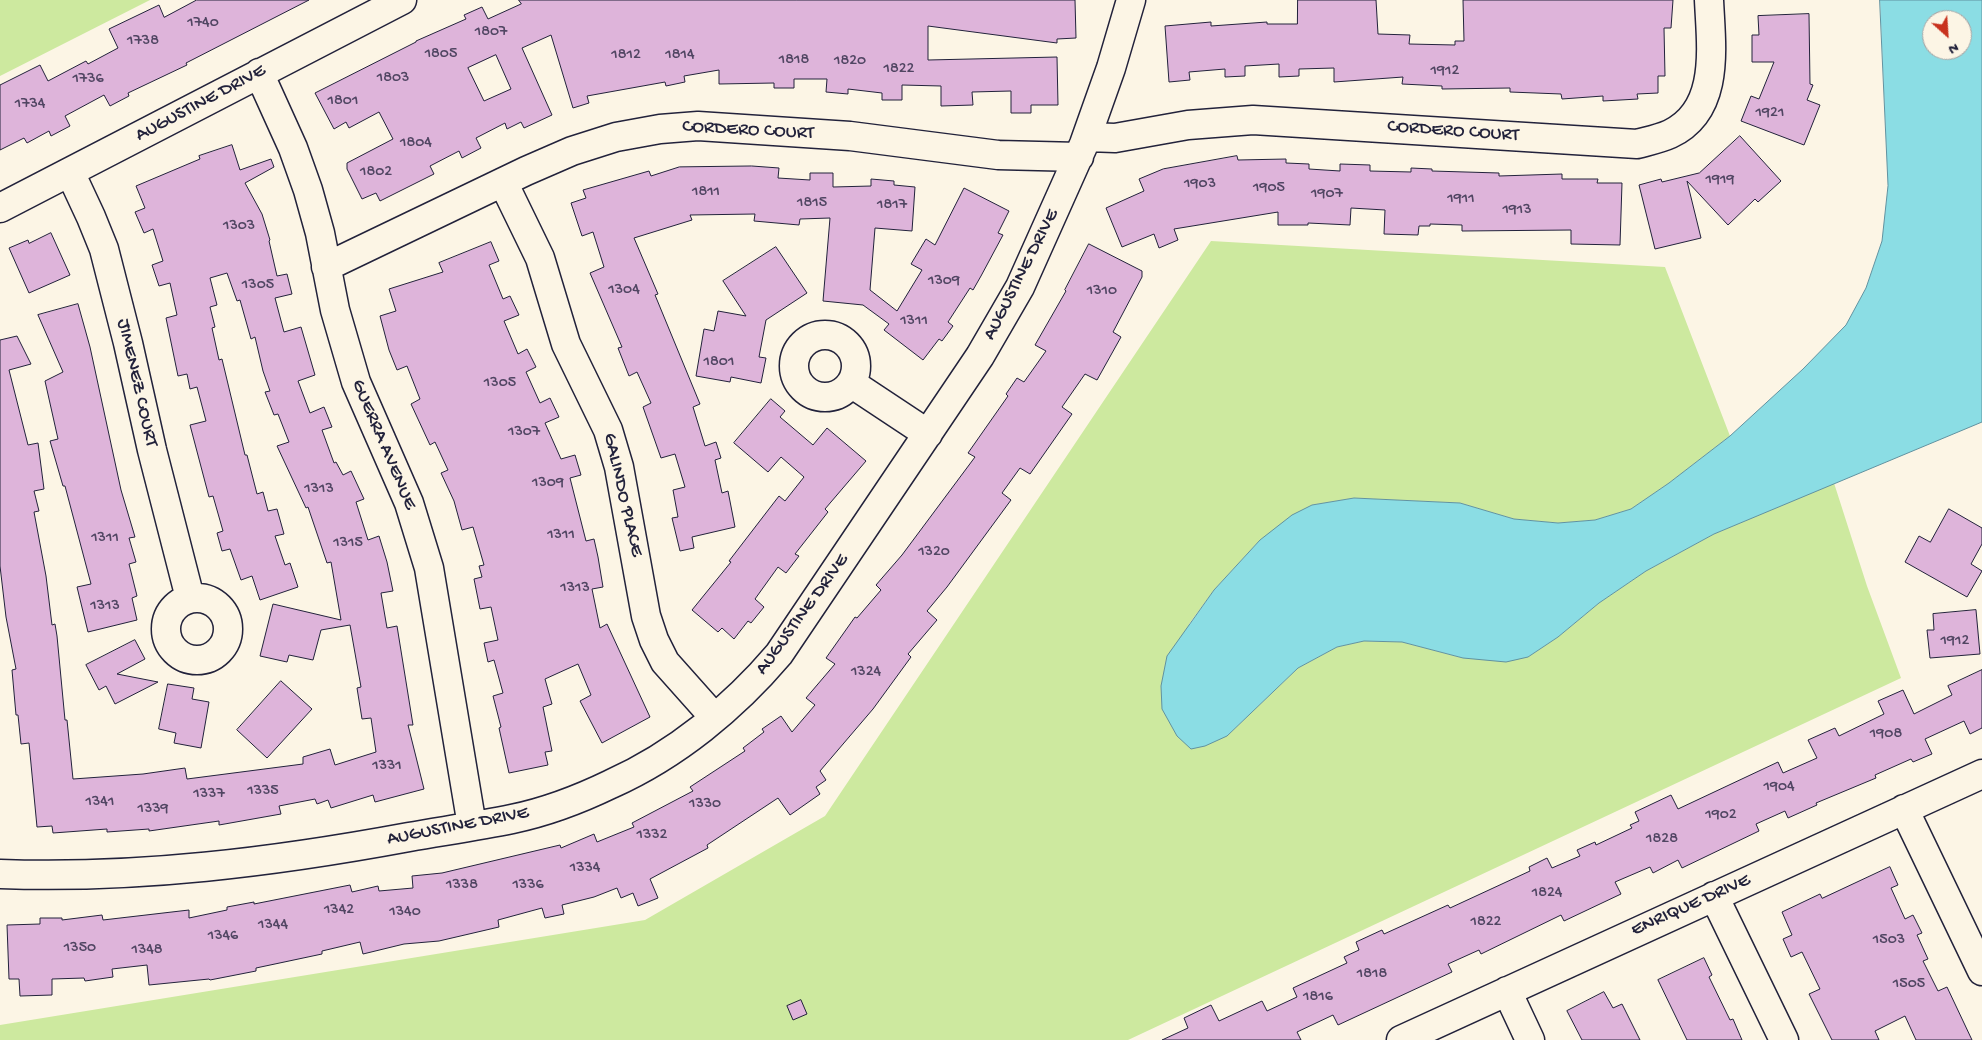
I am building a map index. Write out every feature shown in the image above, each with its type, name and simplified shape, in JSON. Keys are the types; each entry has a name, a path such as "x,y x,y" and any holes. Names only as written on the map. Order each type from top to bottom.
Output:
{"street":[{"name":"AUGUSTINE DRIVE","path":"0,208 402,0"},
{"name":"AUGUSTINE DRIVE","path":"0,874 101,875 202,867 354,847 514,819 570,801 612,784 692,736 758,678 779,654 980,356 1020,287 1083,147 1111,68 1131,0"},
{"name":"CORDERO COURT","path":"326,267 572,151 616,137 660,129 698,126 850,136 998,155 1083,147 1115,138 1188,125 1253,120 1637,144 1671,134 1697,110 1707,91 1711,67 1709,0"},
{"name":"GUERRA AVENUE","path":"259,73 293,148 320,233 343,342 356,382 409,503 429,568 472,826"},
{"name":"JIMENEZ COURT","path":"70,172 104,249 190,598"},
{"name":"GALINDO PLACE","path":"503,182 540,258 566,344 608,430 619,467 646,616 654,640 665,662 714,717"},
{"path":"851,383 928,434"},
{"name":"ENRIQUE DRIVE","path":"1401,1040 1982,774"},
{"path":"1904,809 1982,972"},
{"path":"1714,896 1784,1040"},
{"path":"1507,991 1530,1040"}],"green space":[{"path":"0,0 150,0 0,76"},
{"path":"1211,241 1665,267 1730,436 1669,483 1631,509 1595,520 1558,523 1514,519 1460,503 1354,498 1312,505 1260,540 1214,590 1189,624 1227,736 1298,668 1337,647 1364,641 1402,642 1463,658 1528,657 1558,637 1599,603 1646,571 1714,534 1834,483 1867,586 1901,678 1128,1040 0,1040 0,1025 645,920 825,816"}],"water":[{"path":"1880,0 1982,0 1982,422 1714,534 1646,571 1599,603 1558,637 1528,657 1506,662 1463,658 1402,642 1364,641 1337,647 1298,668 1227,736 1205,746 1191,749 1177,736 1162,709 1161,686 1167,656 1214,590 1260,540 1292,515 1312,505 1354,498 1460,503 1514,519 1558,523 1595,520 1631,509 1669,483 1730,436 1803,369 1846,325 1866,288 1882,241 1888,186"}],"building":[{"path":"197,0 309,0 186,63 187,65 128,93 129,96 110,106 104,95 65,116 70,126 51,136 49,131 27,143 24,138 0,150 0,85 40,65 48,81 86,61 88,64 118,48 109,29 159,5 164,17"},
{"path":"519,0 1075,0 1076,38 1057,39 1057,43 928,26 928,60 1057,57 1058,105 1031,105 1031,113 1011,113 1011,91 972,92 973,105 941,106 941,86 902,85 902,100 882,100 882,93 848,89 848,94 826,92 827,79 794,79 794,88 774,88 774,83 719,84 719,70 684,76 685,82 666,86 665,82 587,96 589,103 573,108 551,35 522,48 552,115 524,128 521,122 507,129 505,123 476,138 481,148 462,158 459,151 430,166 434,174 380,201 376,193 362,199 347,169 347,163 393,139 379,112 349,128 346,122 334,129 315,93 416,41 466,19 464,15 482,7 488,19 521,4","holes":["496,55 511,89 484,101 468,68"]},
{"path":"1298,0 1376,0 1378,34 1410,35 1409,44 1455,45 1455,41 1464,41 1463,0 1673,0 1671,28 1664,28 1665,76 1658,76 1658,93 1637,94 1638,99 1603,101 1603,96 1562,99 1561,94 1510,92 1510,88 1442,89 1442,86 1402,84 1403,77 1334,82 1334,68 1299,69 1299,76 1279,77 1279,64 1245,66 1245,76 1225,77 1225,69 1189,72 1190,80 1169,82 1165,26 1211,22 1211,26 1267,22 1267,24 1297,24"},
{"path":"1809,14 1810,84 1813,85 1807,100 1820,105 1804,145 1741,121 1751,96 1759,99 1774,62 1752,62 1752,35 1759,35 1758,16"},
{"path":"1740,136 1781,181 1758,202 1755,199 1728,225 1687,181 1701,238 1655,249 1639,185 1661,179 1662,182 1699,173"},
{"path":"232,145 240,170 271,159 274,167 245,183 262,214 270,240 277,276 287,274 292,294 275,298 284,332 301,327 315,375 298,381 310,413 324,407 332,427 322,430 334,463 336,462 343,475 351,471 364,499 356,502 368,540 379,536 387,562 393,591 381,593 387,628 397,626 413,725 408,725 424,789 375,802 373,795 331,808 328,800 317,804 315,799 279,806 281,814 219,825 219,821 149,831 149,829 107,832 107,829 53,833 52,826 37,827 29,743 21,744 18,715 16,715 12,670 16,669 6,617 0,566 0,340 17,336 31,364 9,370 28,445 38,443 44,489 34,491 39,511 34,512 46,576 52,625 55,624 57,636 73,779 143,774 185,768 187,779 303,764 303,757 330,749 335,765 376,752 371,718 362,719 357,688 361,687 350,625 321,630 313,660 289,655 287,662 260,656 273,604 341,620 331,562 327,563 308,507 306,508 277,446 289,442 278,414 274,415 265,392 270,391 255,337 251,339 240,300 237,301 227,273 210,278 217,305 210,307 215,327 212,328 219,360 222,359 245,455 247,455 257,494 263,492 268,511 277,509 284,534 275,536 285,565 290,563 298,587 260,600 252,576 241,580 230,549 222,551 217,533 223,531 213,496 209,497 190,425 206,421 197,387 190,389 187,374 178,376 166,318 177,315 170,283 159,286 152,265 163,261 153,229 144,233 135,212 145,208 136,186 200,159 199,156"},
{"path":"1237,156 1238,160 1286,159 1286,163 1309,164 1309,169 1340,171 1340,164 1370,165 1370,171 1411,172 1411,168 1432,169 1432,171 1499,173 1499,176 1562,174 1562,179 1598,179 1597,183 1622,183 1620,245 1571,244 1571,230 1462,231 1462,225 1430,224 1430,226 1419,226 1418,235 1384,234 1385,210 1351,208 1350,225 1308,223 1308,225 1278,225 1278,212 1174,229 1178,240 1159,248 1154,234 1122,247 1106,208 1144,191 1139,179 1163,169"},
{"path":"752,166 779,168 778,178 810,180 810,173 833,173 833,187 871,186 871,179 894,181 894,185 915,187 912,231 875,228 870,290 897,311 922,270 911,264 926,239 935,245 964,188 1009,211 998,233 1003,235 981,276 973,290 970,288 948,322 953,326 942,341 939,339 923,360 884,330 889,324 863,305 823,301 830,218 800,219 799,225 754,221 755,214 690,215 692,220 634,238 658,294 655,295 700,404 693,407 705,446 716,442 721,458 715,460 722,493 728,491 735,527 692,537 694,548 680,551 672,518 678,517 673,490 685,487 675,454 661,458 643,407 651,403 637,372 629,376 618,348 622,347 590,273 604,267 593,232 582,236 571,203 586,198 583,190 649,171 651,176 679,167"},
{"path":"51,233 70,275 29,293 9,248 28,240 29,243"},
{"path":"491,242 499,261 489,265 503,299 510,296 519,315 504,321 518,354 527,349 536,367 526,372 540,403 550,398 559,417 545,423 561,459 575,455 581,475 570,478 586,541 594,539 598,557 603,587 592,589 600,628 607,624 650,717 602,743 580,701 591,695 578,664 545,679 552,704 543,707 552,751 545,752 548,765 509,773 499,728 501,727 493,696 503,693 494,660 488,662 484,643 498,640 491,607 480,609 474,579 482,577 479,566 484,565 473,527 462,530 454,501 441,473 448,470 435,442 430,445 411,404 420,399 407,366 397,370 389,350 380,316 396,311 389,289 443,272 439,263"},
{"path":"1089,244 1142,271 1142,277 1113,332 1121,337 1097,380 1085,374 1062,407 1072,414 1030,474 1020,468 1002,493 1011,500 927,611 937,620 908,654 911,657 873,709 820,771 826,780 816,787 820,794 790,815 778,798 707,845 708,848 650,879 658,898 638,906 633,893 621,898 617,888 594,897 562,905 564,914 545,918 542,908 498,920 499,927 439,941 404,944 363,954 360,942 322,951 322,954 256,968 256,971 210,980 149,985 147,965 112,969 113,977 85,981 84,978 52,979 52,995 20,996 19,979 9,979 7,925 40,924 40,918 62,918 62,920 102,915 103,920 189,910 189,918 227,910 227,907 254,902 254,904 350,885 352,892 378,886 379,891 413,888 412,876 442,873 560,845 561,848 594,834 597,842 634,827 632,823 693,791 690,787 745,751 743,748 764,732 762,729 781,716 792,732 815,705 806,698 835,664 826,658 855,617 857,618 881,590 876,585 902,555 975,457 968,453 1008,396 1006,394 1017,378 1024,382 1046,351 1035,345 1066,291"},
{"path":"776,247 807,293 766,320 759,357 766,358 761,383 731,377 730,382 696,376 704,329 714,331 718,311 746,316 723,281"},
{"path":"78,304 90,347 121,490 135,537 129,538 136,562 129,564 137,596 132,598 137,620 88,632 77,587 91,584 65,486 63,486 50,441 58,439 45,381 63,372 38,315"},
{"path":"771,399 785,411 780,417 813,445 827,428 866,461 825,509 828,512 795,554 799,556 786,573 778,567 755,599 764,607 751,623 748,621 734,639 722,628 718,632 692,610 731,562 729,561 779,496 785,501 804,477 781,457 768,472 734,443"},
{"path":"1949,509 1982,528 1982,544 1971,564 1982,571 1967,597 1905,562 1919,536 1930,542"},
{"path":"1976,610 1980,654 1930,658 1927,630 1934,630 1933,614"},
{"path":"135,640 145,659 117,674 158,682 115,704 106,686 99,690 86,665"},
{"path":"1982,670 1982,728 1970,734 1964,721 1925,739 1932,754 1913,762 1911,759 1875,775 1876,778 1816,803 1817,805 1788,818 1785,811 1756,824 1759,831 1682,868 1678,860 1653,873 1650,867 1615,882 1621,894 1564,921 1561,915 1481,954 1479,950 1448,964 1452,972 1338,1025 1333,1015 1297,1032 1301,1040 1162,1040 1188,1028 1184,1018 1211,1005 1219,1021 1262,1001 1267,1011 1297,997 1293,988 1347,963 1344,957 1359,950 1356,942 1382,930 1384,934 1448,905 1450,908 1530,871 1529,867 1547,858 1552,868 1580,856 1577,850 1595,842 1596,845 1632,828 1630,825 1639,821 1635,812 1671,795 1678,809 1778,762 1783,773 1817,758 1808,740 1835,728 1839,736 1884,714 1878,701 1903,690 1914,714 1952,695 1948,686"},
{"path":"281,681 312,709 267,758 237,730"},
{"path":"168,684 194,688 192,699 209,702 201,748 174,743 176,733 159,729"},
{"path":"1890,867 1898,885 1891,888 1905,919 1913,915 1922,933 1917,935 1928,959 1923,961 1938,991 1947,987 1972,1040 1916,1040 1905,1016 1875,1031 1879,1040 1832,1040 1809,994 1820,989 1802,952 1791,957 1783,939 1792,935 1782,912 1820,894 1822,898"},
{"path":"1704,958 1712,975 1709,977 1730,1020 1733,1019 1742,1040 1687,1040 1658,980"},
{"path":"1604,992 1613,1008 1622,1004 1640,1040 1582,1040 1567,1011"},
{"path":"801,1000 807,1014 793,1020 787,1006"}]}
